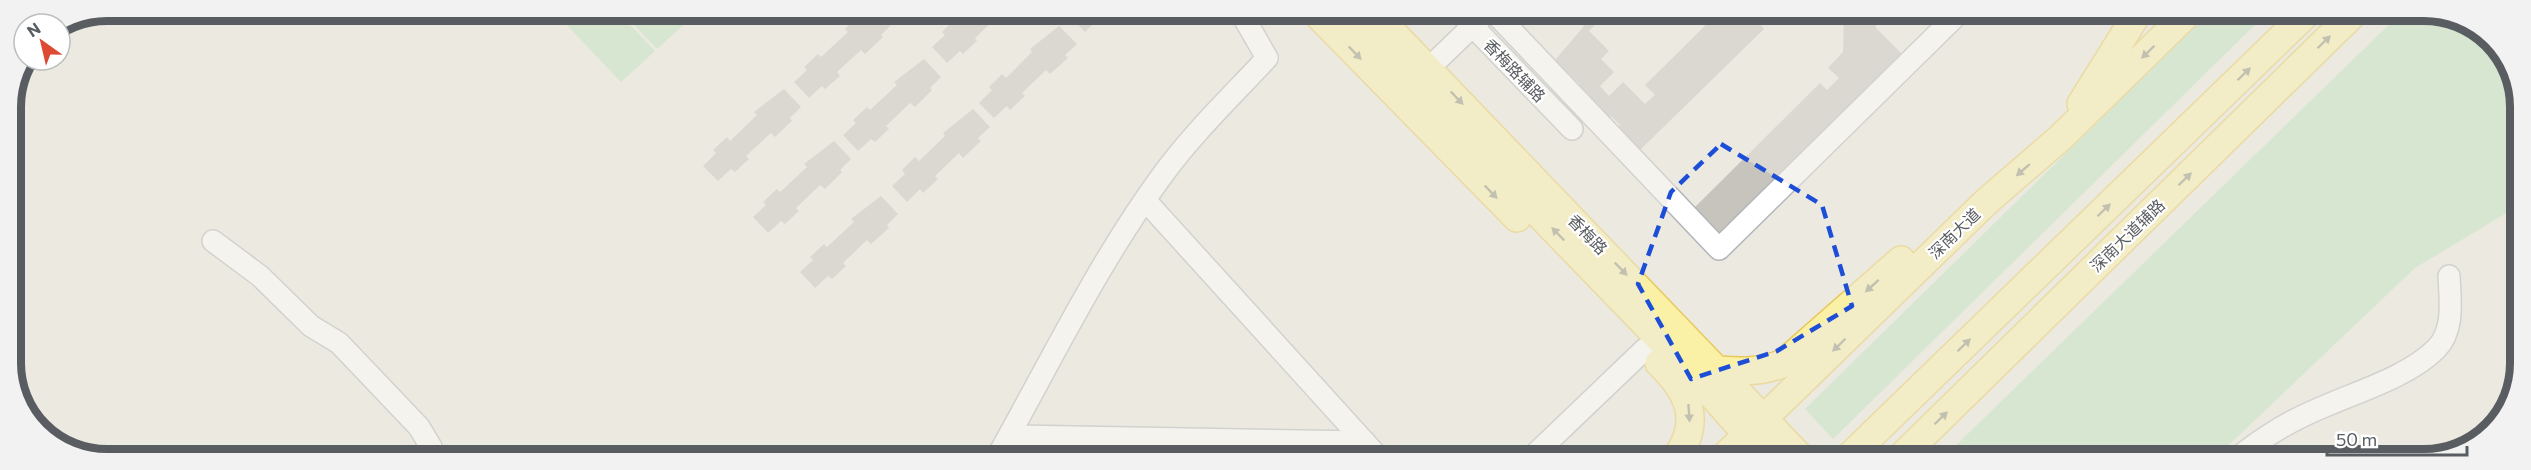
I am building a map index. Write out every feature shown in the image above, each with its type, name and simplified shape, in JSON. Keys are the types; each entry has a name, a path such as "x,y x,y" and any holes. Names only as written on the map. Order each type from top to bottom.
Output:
{"main road":[{"path":"1324,21 1669,372 1682,388 1688,402 1689,432 1680,449"},
{"name":"香梅路","path":"1352,21 1686,366 1756,427 1788,449"},
{"name":"香梅路","path":"1382,21 1719,370 1756,427 1765,449"},
{"path":"2060,138 2133,21"},
{"name":"深南大道","path":"1733,449 1986,202 2060,138 2180,21"},
{"path":"1856,449 2301,21"},
{"name":"深南大道辅路","path":"1909,449 2346,21"},
{"path":"1686,366 1719,370 1769,369 1784,363 1917,246 1943,227 1986,202"}],"street":[{"path":"1002,449 1121,238 1145,200 1180,151 1267,58 1246,21"},
{"path":"1428,69 1464,21"},
{"name":"香梅路辅路","path":"1469,21 1572,129"},
{"path":"1501,21 1719,249 1951,21"},
{"path":"1145,200 1371,449"},
{"path":"213,241 260,276 311,326 339,343 419,427 431,449"},
{"path":"2248,449 2268,433 2328,404 2390,381 2436,349 2451,318 2449,276"},
{"path":"1540,449 1645,349"},
{"path":"1009,436 1365,442"}],"highlighted area":[{"path":"1721,144 1822,205 1852,306 1777,351 1691,379 1638,284 1671,192"}],"green space":[{"path":"563,21 626,21 655,51 621,82"},
{"path":"630,21 688,21 657,49"},
{"path":"2201,21 2259,21 1833,439 1805,409"},
{"path":"2393,21 2447,24 2472,35 2492,54 2505,79 2510,107 2510,211 2415,268 2225,449 1952,449"}],"building":[{"path":"853,21 889,21 892,24 881,35 883,37 865,54 861,50 837,72 840,76 825,89 822,86 809,98 794,82 807,70 804,67 818,54 821,57 848,32 845,29"},
{"path":"953,21 958,23 960,21 993,21 963,54 960,51 947,63 932,47 945,35 942,32"},
{"path":"1075,21 1096,21 1085,32"},
{"path":"1579,21 1599,21 1589,31 1609,51 1601,59 1614,72 1600,86 1609,96 1623,82 1645,104 1655,95 1645,85 1710,21 1756,21 1764,29 1637,153 1614,130 1620,125 1611,116 1606,121 1574,90 1580,84 1571,76 1566,81 1557,72 1562,67 1555,60 1584,26"},
{"path":"1844,21 1876,21 1876,28 1902,54 1724,238 1694,208 1820,83 1827,90 1839,78 1828,68 1843,52"},
{"path":"1059,26 1077,44 1065,55 1068,58 1050,74 1046,70 1022,93 1025,96 1010,110 1007,106 994,118 979,103 992,90 989,87 1002,74 1006,78 1032,52 1030,49"},
{"path":"924,59 941,77 930,88 932,90 915,107 910,103 886,126 889,129 875,142 871,139 858,151 843,135 856,123 853,120 867,107 870,110 897,85 894,82"},
{"path":"784,89 801,107 790,118 792,121 775,137 771,133 746,156 749,159 735,172 731,169 718,181 703,166 716,153 713,150 727,137 730,141 757,115 754,112"},
{"path":"973,109 990,127 978,138 981,141 963,158 959,153 935,176 938,179 923,193 920,189 907,202 892,186 905,174 902,170 915,157 919,161 945,136 943,133"},
{"path":"834,141 851,159 840,170 842,172 825,189 820,185 796,208 799,211 785,224 781,221 768,233 753,217 766,205 763,202 777,189 780,192 807,167 804,164"},
{"path":"881,196 898,214 887,225 889,228 871,244 867,240 843,263 846,266 832,279 828,276 815,288 800,272 813,260 810,257 824,244 827,247 854,222 851,219"}]}
